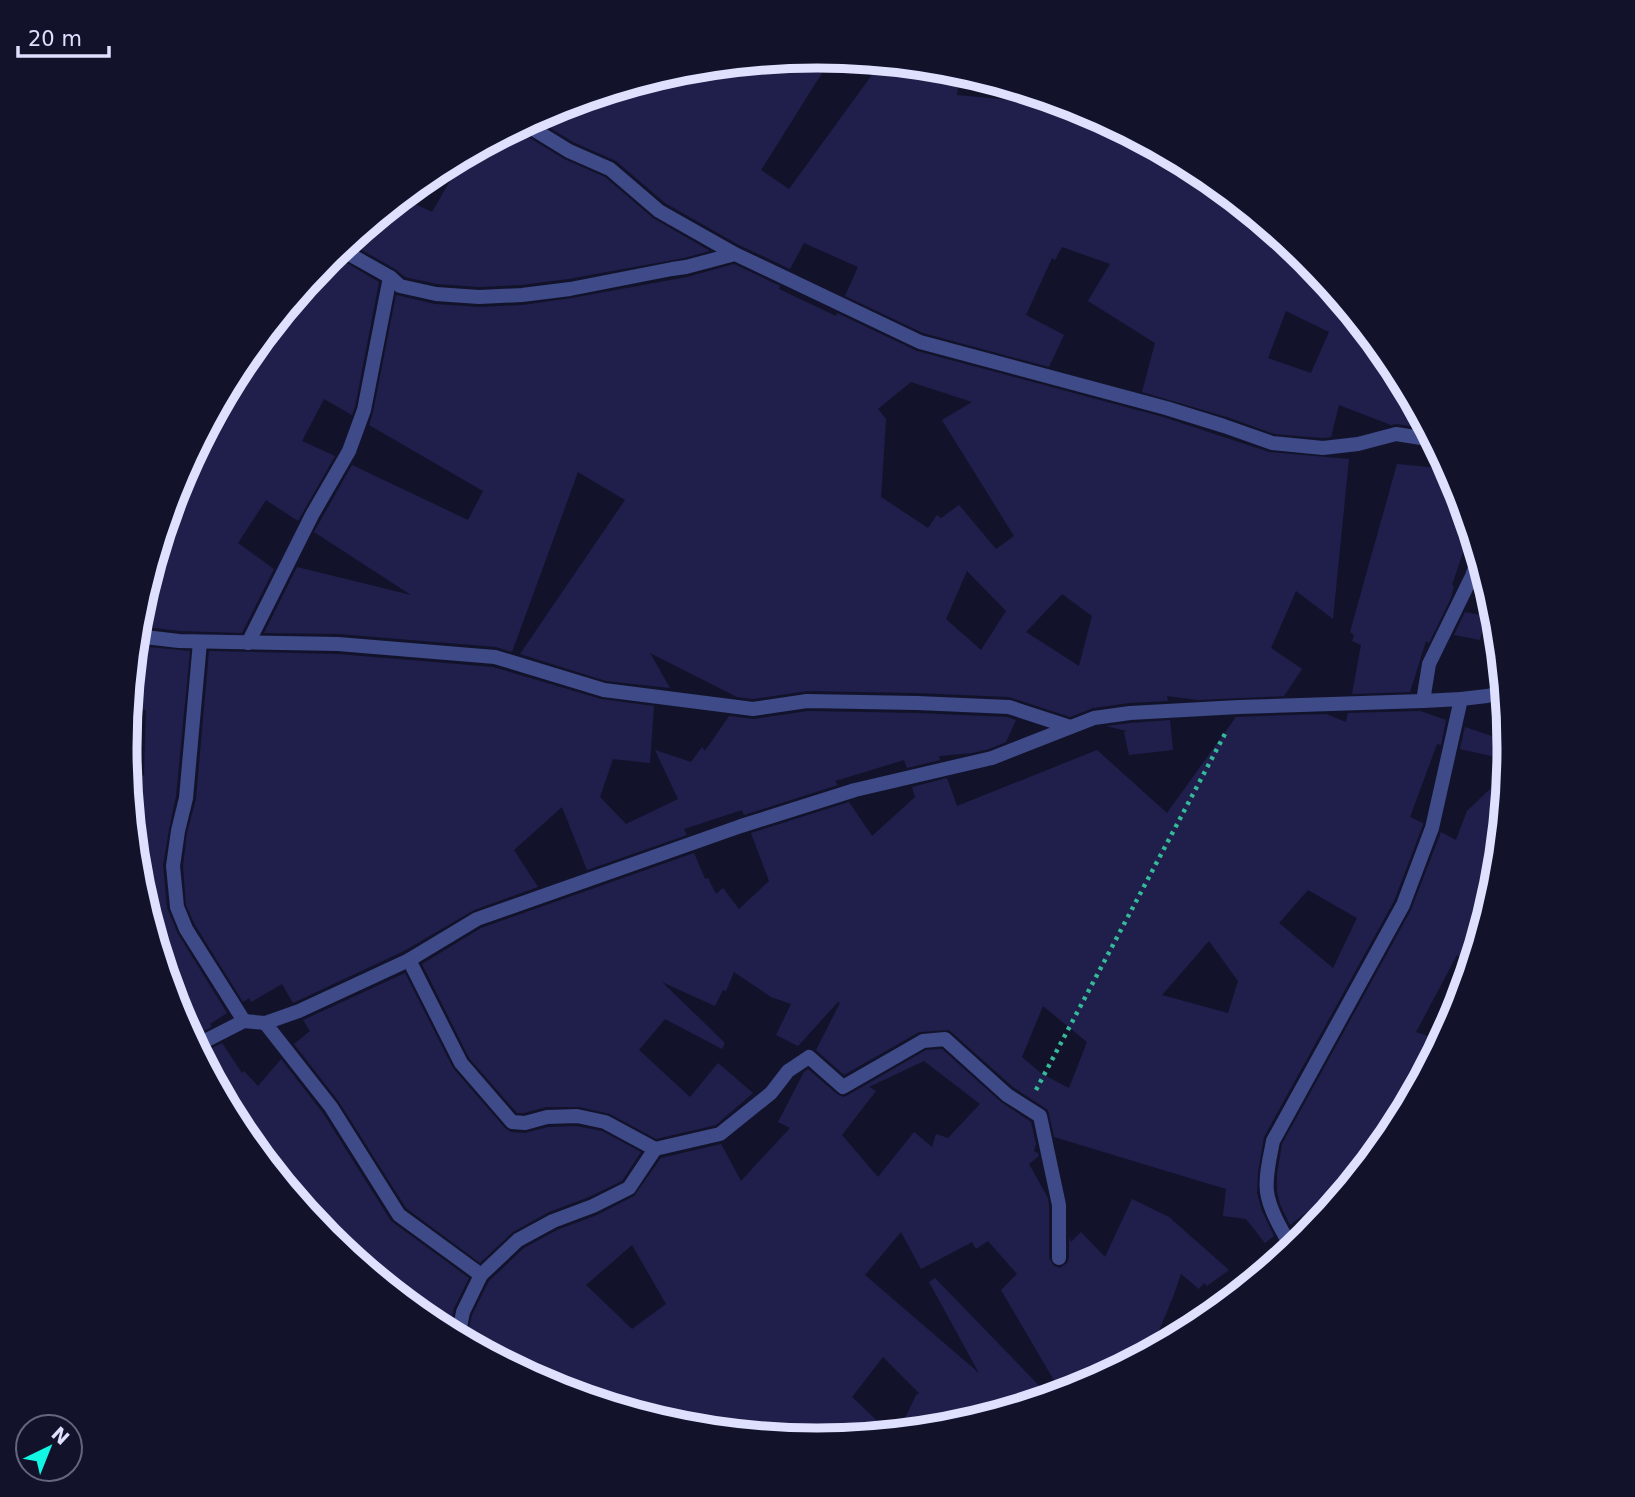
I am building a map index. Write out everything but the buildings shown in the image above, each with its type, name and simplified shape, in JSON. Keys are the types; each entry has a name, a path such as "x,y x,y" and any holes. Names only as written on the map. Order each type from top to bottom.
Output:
{"street":[{"path":"535,130 569,151 610,169 659,211 735,254 920,342 1166,408 1272,443 1323,448 1358,444 1396,434 1423,438"},
{"path":"350,254 390,277 400,286 436,294 479,297 570,289 686,267 735,254"},
{"path":"248,643 312,515 349,451 364,410 390,277"},
{"path":"1423,701 1429,664 1474,570"},
{"path":"147,637 200,642 338,644 495,657 604,691 753,709 807,701 1009,707 1070,727"},
{"path":"200,642 186,798 173,866 177,907 186,929 244,1021"},
{"path":"204,1042 244,1021 265,1023 299,1011 409,960 477,919 543,895 741,826 855,790 992,758 1094,718 1130,713 1239,707 1461,699 1495,694"},
{"path":"1288,1240 1267,1192 1268,1165 1273,1141 1403,905 1432,828 1461,699"},
{"path":"409,960 461,1063 512,1122 525,1123 547,1117 577,1116 605,1122 654,1149 720,1133 771,1093 788,1071 809,1056 843,1087 923,1041 945,1039 1007,1095 1040,1116 1059,1205 1059,1258"},
{"path":"265,1023 331,1107 399,1215 481,1275"},
{"path":"460,1327 463,1312 481,1275 518,1240 553,1221 593,1206 629,1188 654,1149"}],"path":[{"path":"1027,1108 1239,707"}]}
